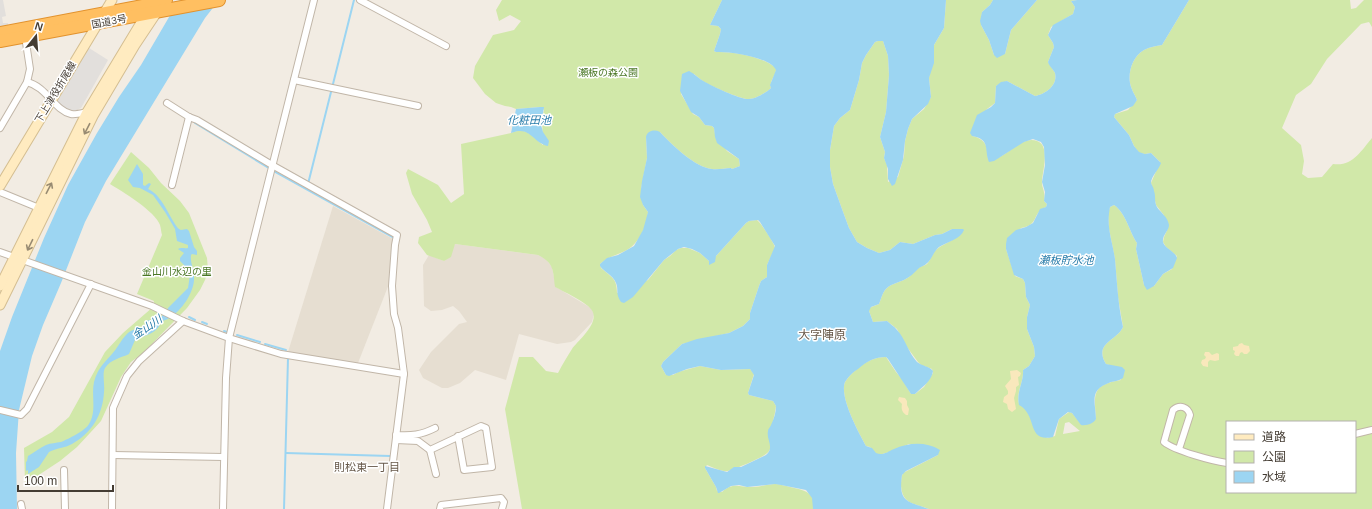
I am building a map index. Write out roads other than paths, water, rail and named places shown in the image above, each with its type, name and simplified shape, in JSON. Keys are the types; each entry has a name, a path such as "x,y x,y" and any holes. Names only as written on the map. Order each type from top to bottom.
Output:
{"highway":[{"name":"国道3号","path":"0,33 24,33 97,23 168,3 219,0"},
{"name":"国道3号","path":"0,41 24,33 105,13 153,7"}],"street":[{"name":"下上津役折尾線","path":"0,186 112,0"},
{"path":"224,509 226,378 229,338 314,0"},
{"path":"360,0 446,46"},
{"path":"0,305 39,208 87,112 153,7"},
{"path":"0,286 19,258 97,110 135,45 153,7"},
{"path":"0,128 27,82 30,69 24,33"},
{"path":"294,80 418,106"},
{"path":"27,82 39,88 65,112 72,114 87,112"},
{"path":"167,103 272,165 397,235 392,286 394,314 398,328 404,374 387,509"},
{"path":"172,185 189,117"},
{"path":"0,192 39,208"},
{"path":"0,252 154,307 183,321 229,338 282,354 404,374"},
{"path":"0,410 22,415 27,410 91,284"},
{"path":"112,509 113,408 127,376 138,361 183,321"},
{"path":"1179,449 1190,415 1186,408 1176,407 1164,442 1179,449 1226,463"},
{"path":"430,450 458,436 481,426 486,428 492,467 464,470 458,436"},
{"path":"396,437 422,434 435,428"},
{"path":"1356,434 1372,430"},
{"path":"396,437 418,441 430,450 436,474"},
{"path":"113,455 224,457"},
{"path":"64,470 65,509"},
{"path":"440,509 441,505 501,498 504,502 502,509"},
{"path":"471,509 474,502"}],"water":[{"path":"179,0 219,0 205,18 106,181 85,222 32,356 19,410 16,453 17,509 0,509 0,351 44,238 68,185 97,133 141,65"},
{"path":"722,0 946,0 944,28 934,45 934,63 929,78 931,97 928,104 912,119 905,141 903,160 895,184 892,186 888,179 888,169 884,158 885,152 880,137 886,112 889,75 888,56 883,41 875,42 862,63 859,80 850,110 840,118 834,126 830,150 830,167 833,184 849,228 857,242 867,248 879,253 890,250 900,242 913,244 952,229 964,230 960,236 939,247 925,265 904,280 887,288 883,293 879,304 871,307 869,311 873,322 887,321 895,327 917,362 933,371 929,381 915,394 911,394 888,359 886,357 882,357 868,362 849,376 845,382 844,389 847,405 859,433 866,446 872,448 876,453 883,454 899,447 911,444 928,445 940,450 938,455 906,471 902,475 902,491 906,500 929,509 813,509 812,498 806,490 775,484 747,487 739,485 731,486 718,493 705,466 727,472 734,467 741,467 766,455 770,449 768,430 774,418 776,406 773,401 749,395 748,393 754,375 750,369 721,370 700,366 669,376 666,375 661,366 663,362 682,344 697,339 729,333 743,326 750,319 750,313 761,281 767,277 767,265 775,246 758,220 749,221 746,223 716,256 715,262 709,265 709,261 700,253 684,247 678,249 664,260 633,297 624,303 619,299 615,280 600,266 600,264 607,258 618,255 634,246 643,230 648,212 640,197 647,158 646,137 649,132 660,132 684,155 706,168 732,169 740,166 739,159 717,143 714,128 712,126 705,125 699,117 691,112 680,91 682,74 689,71 703,81 745,99 758,97 771,88 770,85 776,70 772,65 758,58 714,51 721,29 718,26 710,25"},
{"path":"993,0 1037,0 1011,30 1005,54 997,58 994,55 980,21 982,12"},
{"name":"瀬板貯水池","path":"1189,0 1162,45 1144,50 1134,60 1130,74 1130,83 1137,100 1133,106 1115,114 1114,117 1129,135 1134,146 1139,152 1145,154 1151,153 1161,163 1152,178 1151,183 1154,190 1156,205 1164,215 1169,225 1163,242 1177,258 1173,268 1163,274 1154,286 1147,290 1144,285 1136,249 1137,243 1122,213 1114,205 1110,207 1109,227 1115,259 1123,327 1104,346 1102,351 1106,364 1122,367 1125,370 1123,378 1104,385 1096,392 1096,419 1094,422 1088,425 1081,425 1072,413 1068,412 1059,419 1053,437 1045,438 1039,436 1035,432 1029,415 1025,409 1019,405 1018,396 1023,370 1029,366 1035,356 1034,347 1027,329 1027,317 1030,305 1026,297 1025,283 1023,279 1014,275 1006,249 1007,238 1016,230 1033,223 1040,209 1046,207 1047,204 1044,201 1045,192 1042,182 1045,165 1044,147 1041,142 1033,139 1024,142 994,161 989,162 984,142 978,137 972,136 970,133 977,115 995,103 996,86 1001,82 1007,81 1035,96 1047,91 1053,85 1055,81 1055,73 1048,62 1054,47 1048,35 1053,25 1073,14 1075,7 1071,1"},
{"name":"化粧田池","path":"544,107 541,125 543,132 549,141 548,146 523,131 511,133 516,109"},
{"name":"金山川","path":"137,164 143,174 143,185 145,186 149,183 151,184 148,189 154,192 159,198 178,228 181,230 187,229 189,231 194,247 197,251 197,255 191,255 194,282 190,294 179,311 161,322 154,332 135,340 129,354 107,365 104,373 104,392 101,408 99,415 91,429 72,444 49,452 39,467 28,474 28,470 26,471 26,462 28,456 46,445 61,442 72,437 87,427 93,414 93,387 96,376 100,368 125,336 135,329 140,329 145,325 146,321 161,317 188,288 190,275 186,267 180,261 180,258 184,253 178,249 188,248 188,245 177,241 175,229 153,195 140,188 133,187 128,180"}],"waterway":[{"path":"308,184 354,0"},
{"path":"195,123 277,173 394,238"},
{"path":"189,317 195,320"},
{"path":"202,322 207,324"},
{"path":"237,335 260,342"},
{"path":"265,344 286,350"},
{"path":"284,509 288,358"},
{"path":"286,453 390,456"}],"district":[{"name":"大字陣原","path":"822,335"},
{"name":"則松東一丁目","path":"367,467"}],"park label":[{"name":"瀬板の森公園","path":"608,72"},
{"name":"金山川水辺の里","path":"177,271"}]}
